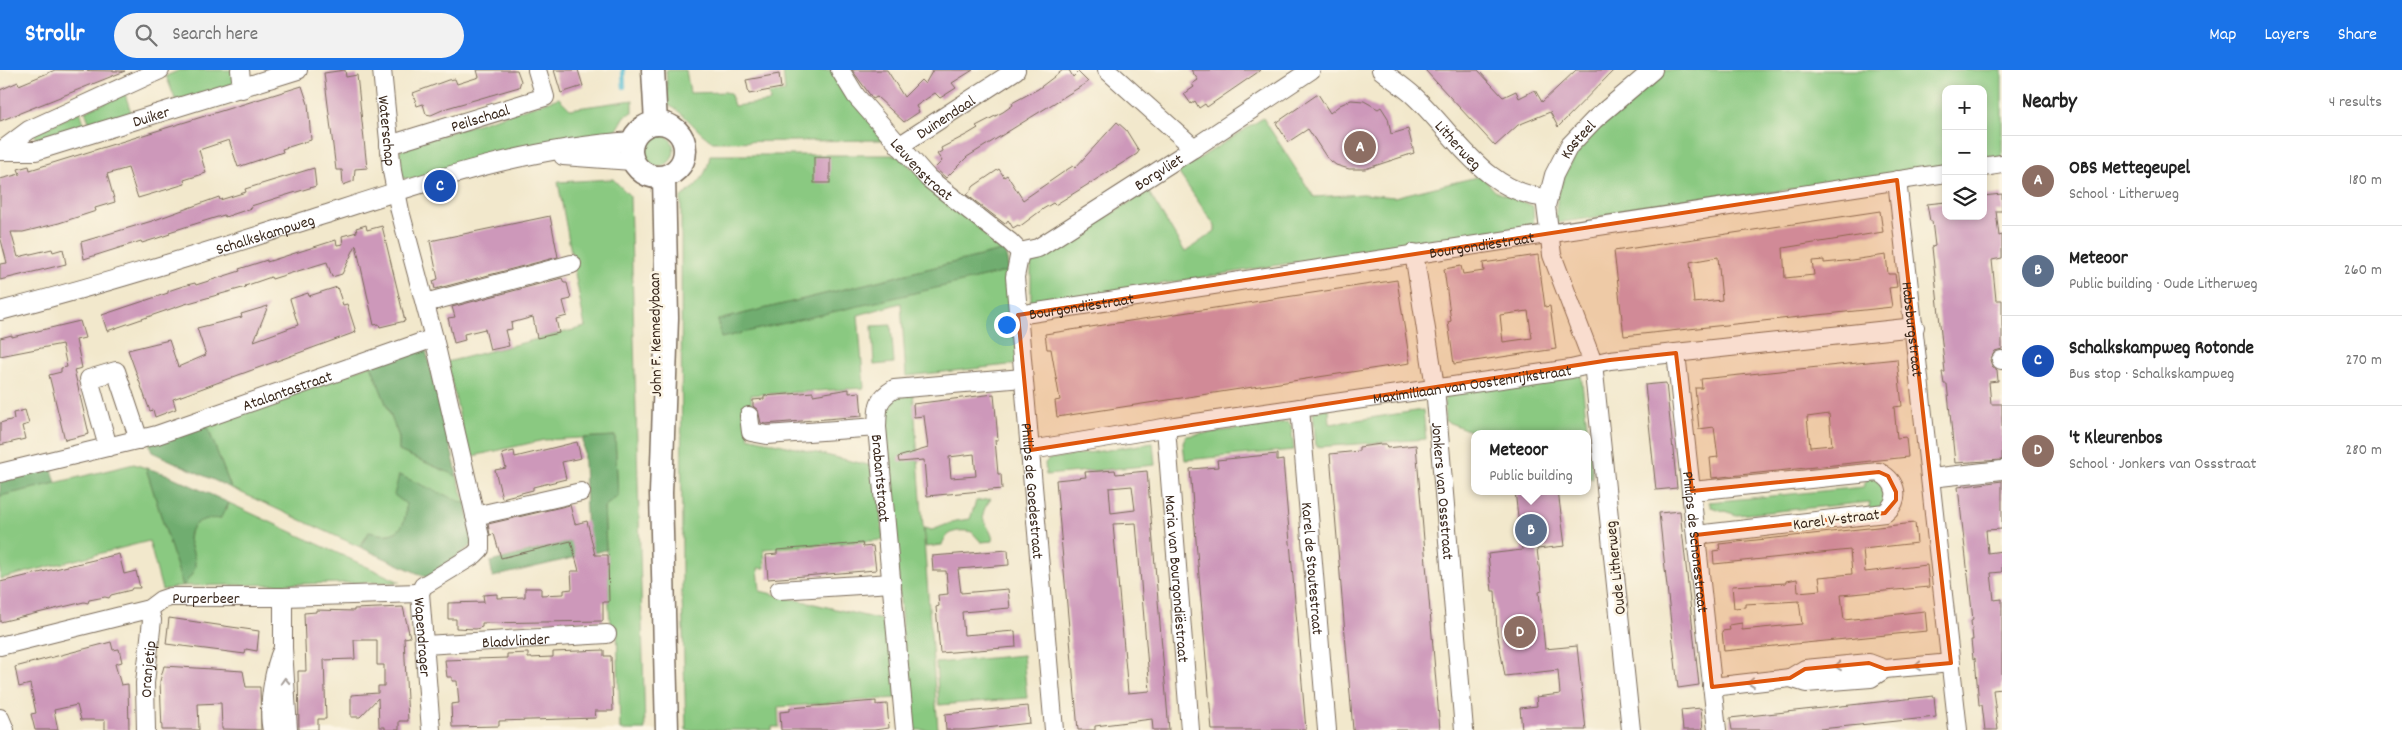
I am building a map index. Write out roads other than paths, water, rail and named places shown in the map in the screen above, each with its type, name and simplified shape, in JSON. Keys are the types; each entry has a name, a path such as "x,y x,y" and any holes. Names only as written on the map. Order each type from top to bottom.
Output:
{"main road":[{"path":"653,70 656,123"},
{"path":"656,123 666,124 675,129 682,137 685,147 684,158 680,167 657,177 636,168 632,151 641,128 656,123"},
{"name":"John F. Kennedybaan","path":"657,177 667,318 662,492 667,730"}],"street":[{"name":"Duiker","path":"1,151 29,130 160,70"},
{"path":"240,70 242,89"},
{"name":"Duiker","path":"1,151 36,150 174,107 242,89 298,70"},
{"name":"Waterschap","path":"382,70 389,146 396,190"},
{"name":"Peilschaal","path":"389,146 545,97 538,70"},
{"name":"Leuvenstraat","path":"840,70 856,96 928,178 1010,242 1020,252"},
{"name":"Duinendaal","path":"899,146 1016,70"},
{"name":"Borgvliet","path":"1020,252 1038,248 1194,148 1107,70"},
{"path":"1194,148 1312,70"},
{"name":"Litherweg","path":"1381,70 1414,97 1477,164 1493,178 1510,189 1529,196 1547,198"},
{"name":"Kasteel","path":"1548,234 1547,198 1554,175 1569,146 1594,120 1653,70"},
{"name":"Schalkskampweg","path":"0,311 154,269 396,190 497,162 530,156 558,148 632,151"},
{"path":"1987,166 2002,164"},
{"name":"Bourgondiëstraat","path":"1018,315 1942,174"},
{"name":"Habsburgstraat","path":"1897,180 1915,327 1958,730"},
{"name":"Wapendrager","path":"396,190 434,338 475,516 480,549 474,555 423,586 420,593 432,730"},
{"name":"Oude Litherweg","path":"1548,234 1552,256 1592,363 1631,730"},
{"name":"Philips de Goedestraat","path":"1020,252 1015,277 1054,730"},
{"name":"Jonkers van Ossstraat","path":"1414,253 1435,387 1464,730"},
{"path":"425,303 572,264"},
{"name":"Maximiliaan van Oostenrijkstraat","path":"1030,450 1435,387 1571,369 1592,363 1915,327"},
{"name":"Atalantastraat","path":"0,473 140,440 208,418 434,338"},
{"name":"Philips de Schonestraat","path":"1676,353 1717,730"},
{"path":"108,447 89,379 116,372 140,440"},
{"path":"877,427 878,404 885,395 894,389 1023,378"},
{"name":"Karel de Stoutestraat","path":"1300,408 1327,730"},
{"name":"Brabantstraat","path":"749,416 751,432 767,435 877,427 905,730"},
{"name":"Maria van Bourgondiëstraat","path":"1166,428 1190,730"},
{"path":"1931,478 2002,470"},
{"name":"Karel V-straat","path":"1692,491 1880,472 1888,476 1894,484 1896,492 1896,500 1885,514 1696,535"},
{"path":"475,516 581,492"},
{"path":"779,590 892,583"},
{"name":"Purperbeer","path":"0,646 149,609 161,600 170,598 283,598 420,593"},
{"path":"283,598 283,648 288,730"},
{"name":"Oranjetip","path":"146,730 145,683 152,620 149,609"},
{"name":"Bladvlinder","path":"425,645 607,634"},
{"path":"272,730 270,720 278,658 283,648"},
{"path":"1712,686 1790,678 1805,669 1869,663 1885,669 1950,663"},
{"path":"0,718 5,730"}],"waterway":[{"path":"623,70 624,87"}],"place":[{"name":"OBS Mettegeupel","path":"1360,147"},
{"name":"Schalkskampweg Rotonde","path":"440,186"},
{"name":"Meteoor","path":"1531,530"},
{"name":"'t Kleurenbos","path":"1520,632"}]}
